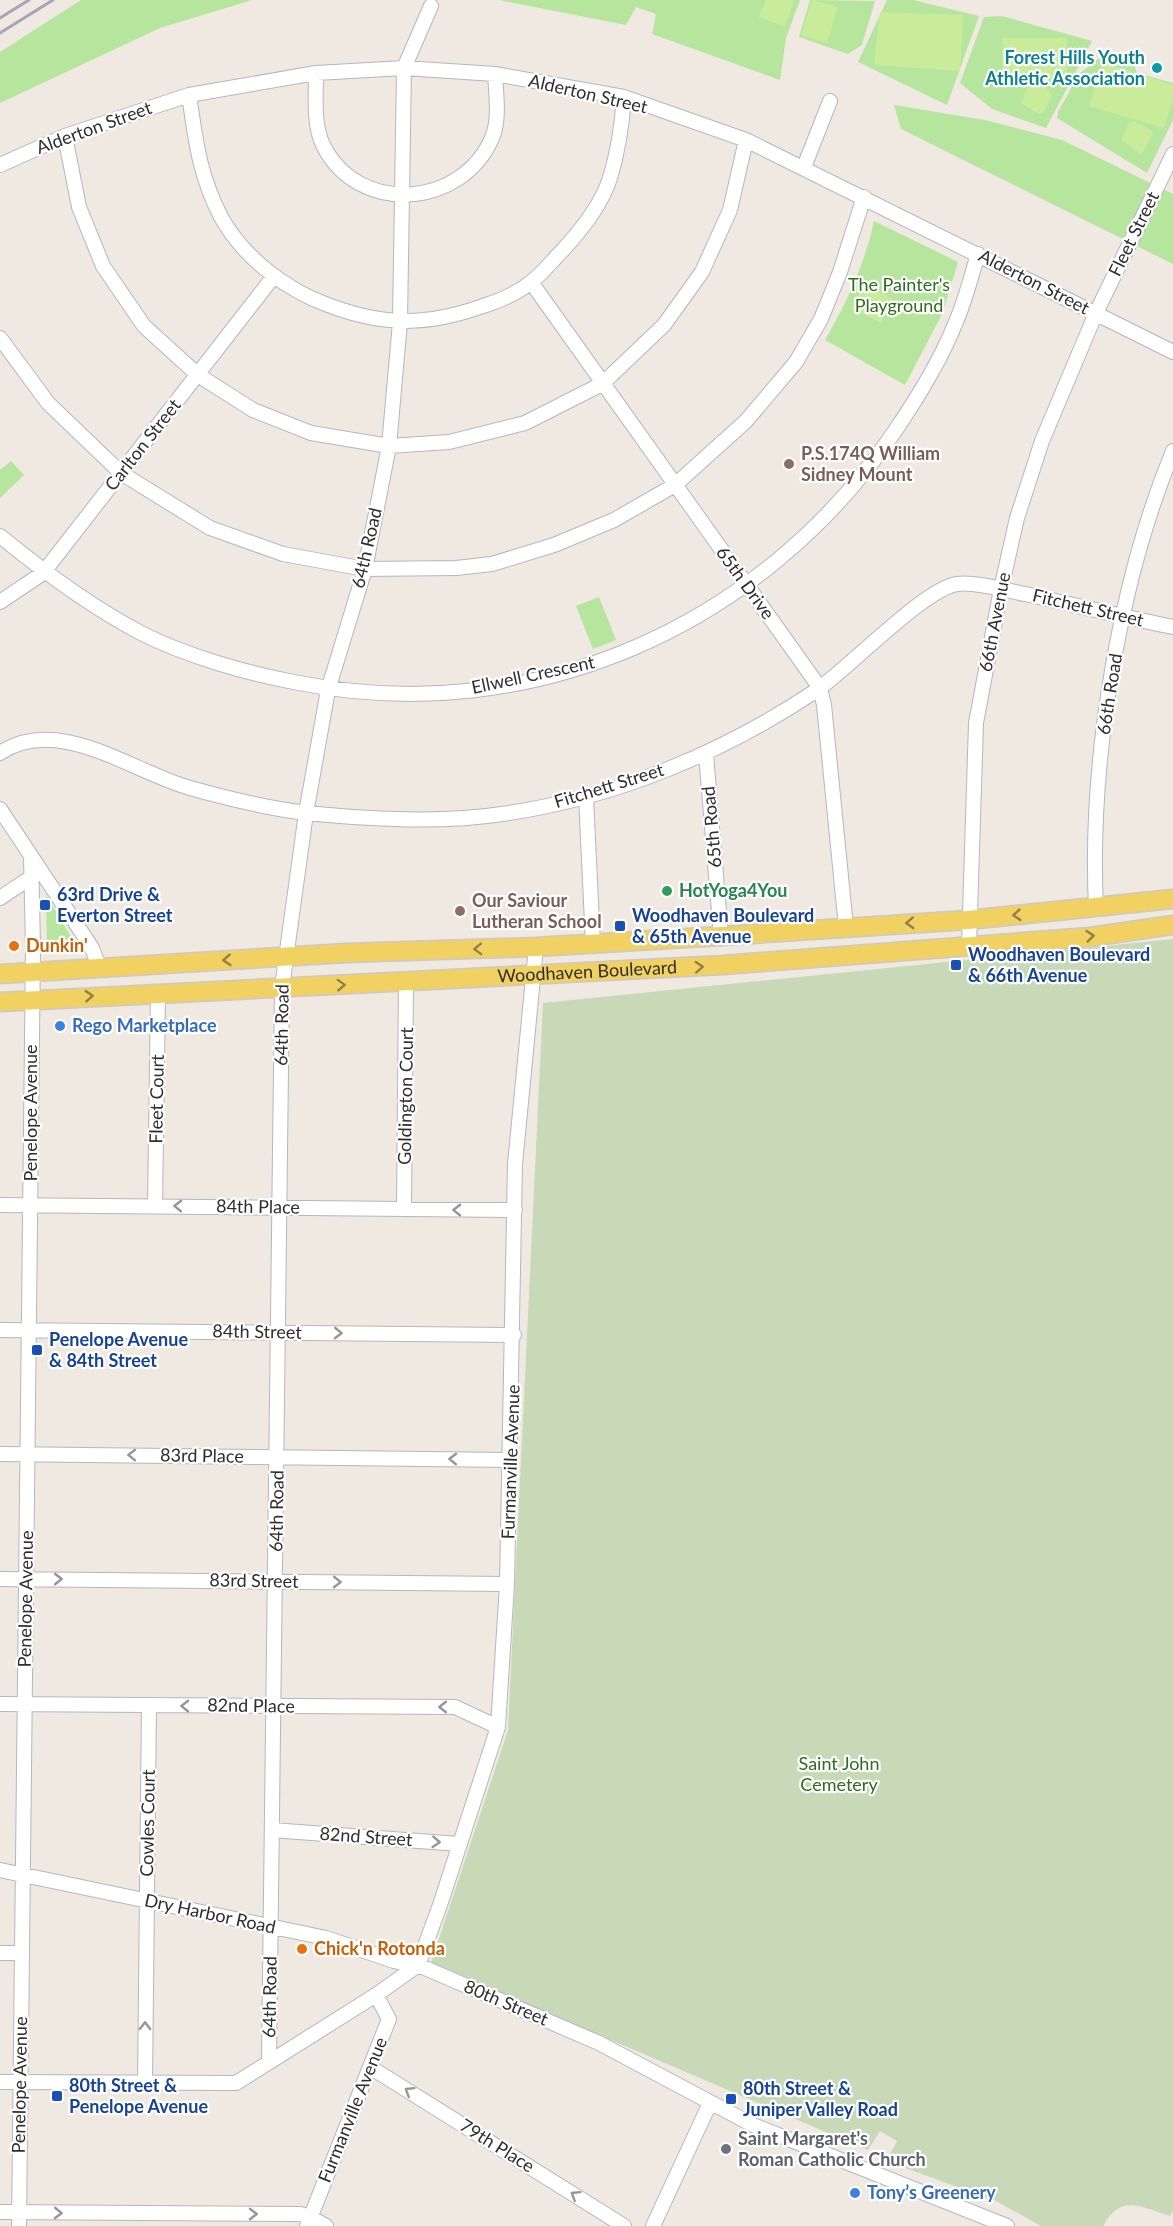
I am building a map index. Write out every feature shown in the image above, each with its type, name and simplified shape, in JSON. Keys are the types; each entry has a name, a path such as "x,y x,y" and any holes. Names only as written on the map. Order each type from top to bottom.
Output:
{"main road":[{"name":"Woodhaven Boulevard","path":"0,974 286,957 536,947 721,936 968,920 1173,899"},
{"name":"Woodhaven Boulevard","path":"0,1002 158,992 535,976 723,965 1090,937 1173,925"}],"street":[{"name":"64th Road","path":"269,2061 282,987 306,813 328,690 364,569 389,446 400,322 404,197 404,68 431,6"},
{"name":"Alderton Street","path":"0,165 65,136 189,95 316,73 404,68 495,74 624,98 746,140 1173,352"},
{"path":"316,73 317,122 323,145 346,173 386,194 404,197 440,189 474,166 493,136 496,105 495,74"},
{"path":"189,95 200,169 222,219 245,250 274,276 309,298 359,317 400,322 460,314 495,302 531,282 580,232 609,180 621,134 624,98"},
{"path":"804,167 830,101"},
{"path":"65,136 79,207 104,266 144,326 198,375 253,410 311,434 389,446 449,442 525,423 602,384 664,325 702,272 730,210 746,140"},
{"name":"Fleet Street","path":"1096,313 1172,156"},
{"path":"0,338 48,403 121,473 210,528 284,554 364,569 456,568 492,564 554,545 614,520 675,485 746,421 796,362 821,319 840,272 864,197"},
{"name":"Ellwell Crescent","path":"0,536 43,573 142,634 206,659 264,677 328,690 402,695 491,688 579,669 645,644 692,621 747,586 814,530 872,465 920,393 956,324 978,254"},
{"name":"Carlton Street","path":"0,602 43,573 274,276"},
{"name":"65th Drive","path":"531,282 820,688 824,705 846,927"},
{"name":"66th Avenue","path":"969,945 976,723 1000,589 1017,518 1042,441 1096,313"},
{"name":"66th Road","path":"1096,908 1098,769 1122,616 1157,489 1173,451"},
{"name":"Fitchett Street","path":"0,753 28,741 56,741 93,747 132,767 189,788 306,813 423,819 501,814 586,797 635,782 706,754 820,688 929,598 957,584 1000,589 1173,627"},
{"name":"65th Road","path":"706,754 721,936"},
{"path":"586,797 593,944"},
{"path":"0,809 92,948 100,969"},
{"name":"Penelope Avenue","path":"19,2219 28,1454 33,876 31,856"},
{"path":"0,898 33,876"},
{"name":"Furmanville Avenue","path":"418,1965 498,1726 507,1584 511,1460 515,1164 536,947"},
{"name":"Goldington Court","path":"404,1209 406,982"},
{"name":"Fleet Court","path":"155,1206 158,992"},
{"name":"84th Place","path":"0,1205 515,1210"},
{"name":"84th Street","path":"0,1330 514,1335"},
{"name":"83rd Place","path":"0,1454 511,1460"},
{"name":"83rd Street","path":"0,1579 507,1584"},
{"name":"82nd Place","path":"0,1704 455,1707 498,1726"},
{"name":"Cowles Court","path":"145,2084 149,1705"},
{"name":"82nd Street","path":"272,1830 459,1844"},
{"name":"Dry Harbor Road","path":"0,1870 326,1938 394,1961 418,1965"},
{"path":"0,1953 21,1953"},
{"path":"0,2082 232,2084 376,1995 418,1965"},
{"name":"80th Street","path":"418,1965 599,2043 753,2124 1007,2226"},
{"name":"Furmanville Avenue","path":"308,2221 389,2019 376,1995"},
{"name":"79th Place","path":"370,2067 624,2226"},
{"path":"655,2225 710,2103"},
{"path":"0,2212 19,2219 308,2221 326,2226"}],"green space":[{"path":"81,0 252,0 160,28 0,103 0,52"},
{"path":"499,0 800,0 786,38 780,80 652,34 656,14 636,7 626,25"},
{"path":"766,0 794,0 785,27 759,17"},
{"path":"810,0 875,1 862,45 848,54 799,37"},
{"path":"812,0 838,7 827,43 801,35"},
{"path":"887,0 913,0 979,16 947,105 858,62"},
{"path":"880,12 963,15 960,71 874,65"},
{"path":"1002,16 1092,41 1046,128 992,109 960,83 984,17"},
{"path":"1002,38 1067,38 1067,79 1002,79"},
{"path":"1102,56 1134,65 1137,73 1173,83 1173,120 1147,173 1057,118 1079,74"},
{"path":"1103,63 1173,85 1173,100 1164,128 1089,106"},
{"path":"1033,81 1049,90 1052,96 1043,113 1039,114 1022,104 1030,82"},
{"path":"894,105 985,120 1062,140 1173,194 1173,264 901,129"},
{"path":"1134,121 1151,130 1153,134 1143,152 1140,153 1121,140 1130,122"},
{"name":"The Painter's Playground","path":"874,221 958,262 943,312 905,385 825,340 854,282 866,252"},
{"path":"864,285 893,299 881,323 852,308"},
{"path":"11,461 24,475 0,498 0,470"},
{"path":"599,597 616,640 593,649 576,606"},
{"path":"46,895 76,945 75,948 47,947"},
{"name":"Saint John Cemetery","path":"1173,939 1173,2211 1170,2216 1132,2205 1117,2209 1103,2226 1041,2226 996,2201 886,2161 897,2141 880,2131 868,2150 431,1963 508,1730 543,1003"}],"railway":[{"path":"0,18 29,0"},
{"path":"0,33 53,0"}],"place":[{"name":"Forest Hills Youth Athletic Association","path":"1157,68"},
{"name":"P.S.174Q William Sidney Mount","path":"789,464"},
{"name":"HotYoga4You","path":"667,891"},
{"name":"63rd Drive & Everton Street","path":"45,905"},
{"name":"Our Saviour Lutheran School","path":"460,911"},
{"name":"Woodhaven Boulevard & 65th Avenue","path":"620,926"},
{"name":"Dunkin'","path":"14,946"},
{"name":"Woodhaven Boulevard & 66th Avenue","path":"956,965"},
{"name":"Rego Marketplace","path":"60,1026"},
{"name":"Penelope Avenue & 84th Street","path":"37,1350"},
{"name":"Chick'n Rotonda","path":"302,1949"},
{"name":"80th Street & Penelope Avenue","path":"57,2096"},
{"name":"80th Street & Juniper Valley Road","path":"731,2099"},
{"name":"Saint Margaret's Roman Catholic Church","path":"726,2149"},
{"name":"Tony’s Greenery","path":"855,2193"}]}
